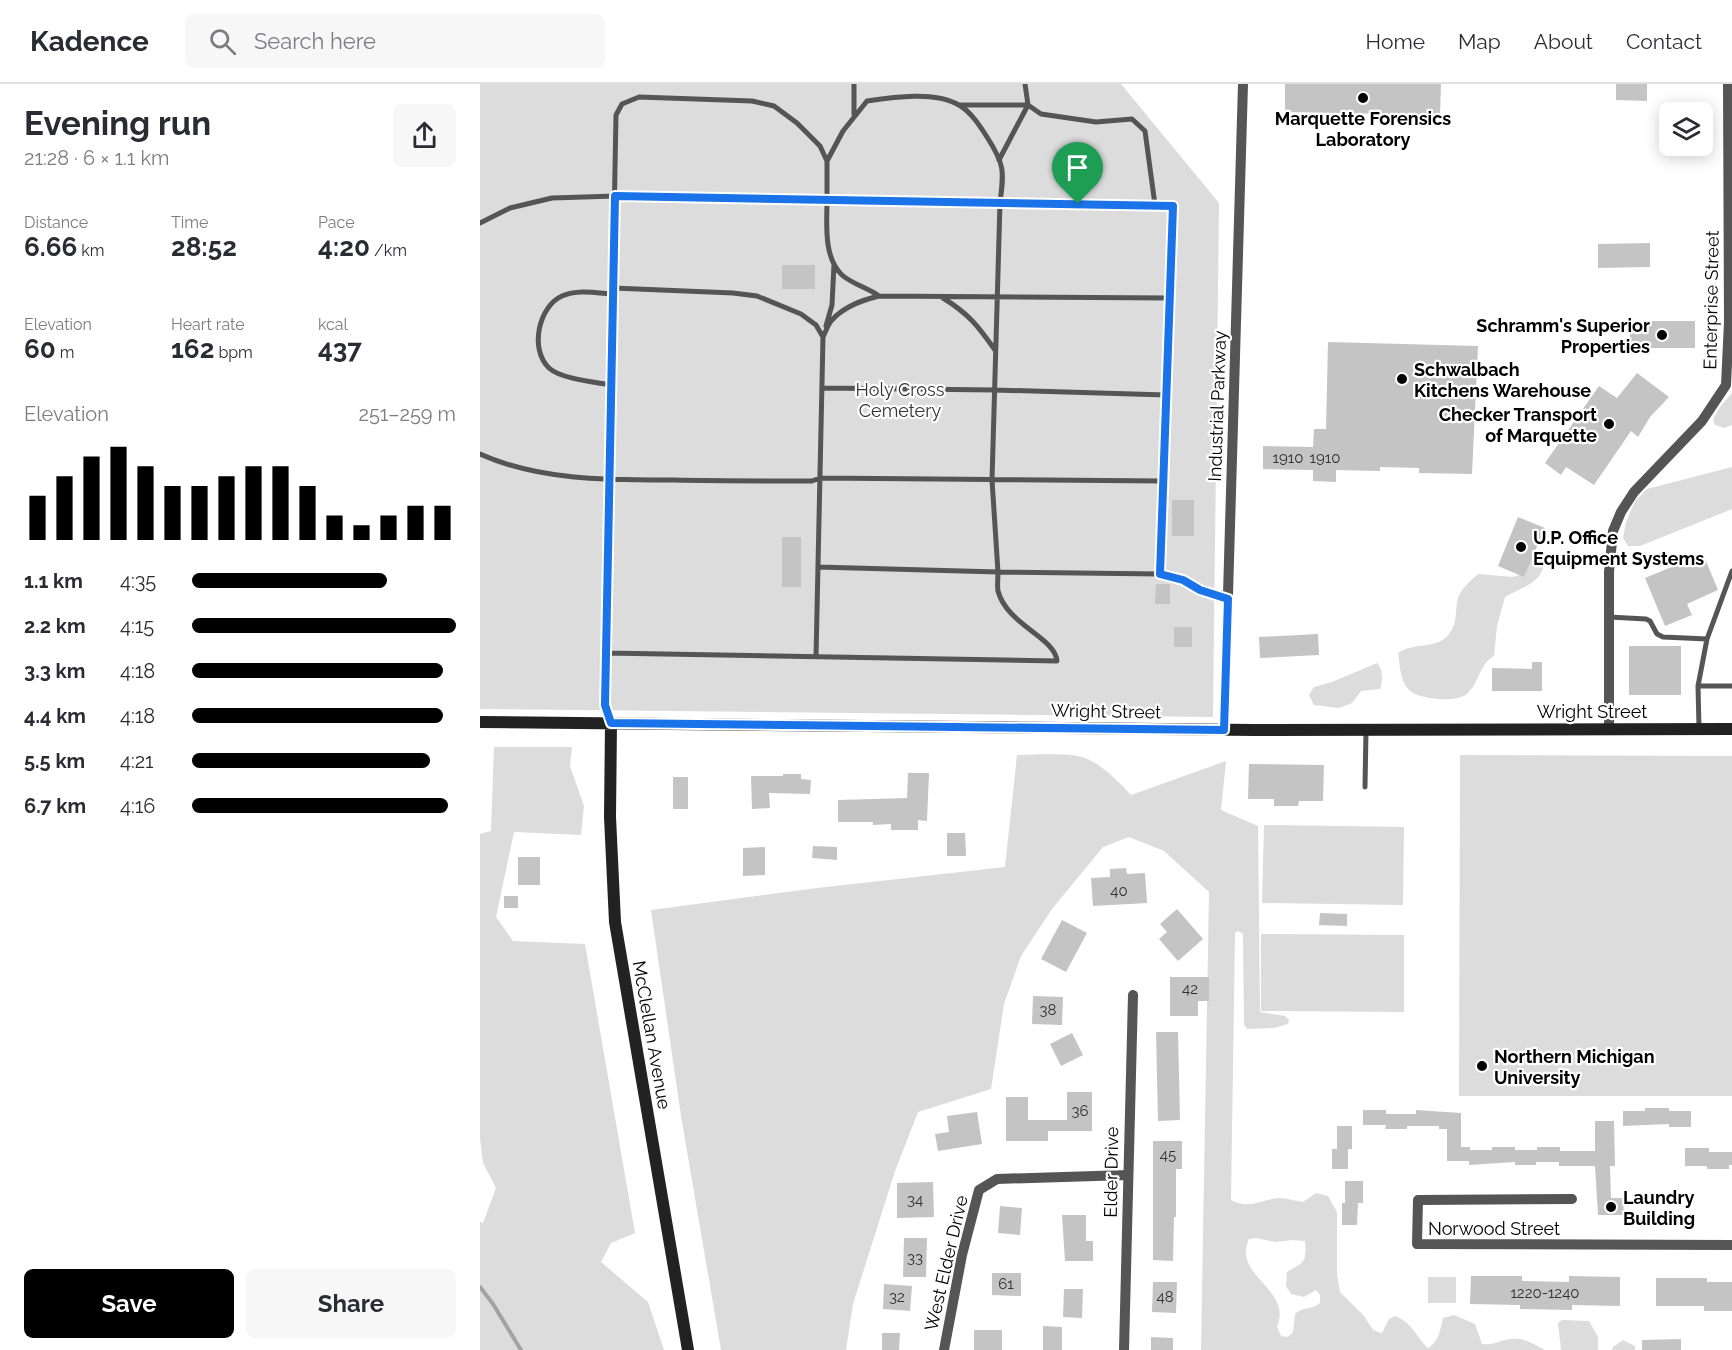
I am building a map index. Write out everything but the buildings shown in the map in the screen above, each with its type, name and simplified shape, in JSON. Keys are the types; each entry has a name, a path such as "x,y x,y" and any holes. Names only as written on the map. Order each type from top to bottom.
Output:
{"main road":[{"name":"Wright Street","path":"480,722 1224,730 1732,729"},
{"name":"McClellan Avenue","path":"611,723 610,818 615,922 688,1350"}],"street":[{"name":"Industrial Parkway","path":"1224,730 1243,84"},
{"name":"Enterprise Street","path":"1609,729 1609,572 1613,531 1621,512 1634,492 1702,421 1726,385 1729,322 1728,84"},
{"name":"Elder Drive","path":"1124,1350 1133,995"},
{"name":"West Elder Drive","path":"944,1350 962,1255 979,1190 997,1179 1127,1175"},
{"name":"Norwood Street","path":"1572,1199 1418,1200 1417,1244 1732,1245"}],"lane":[{"path":"854,84 854,114"},
{"path":"999,160 1028,105 1025,84"},
{"path":"827,161 854,114 867,100 896,96 934,98 959,105 1028,105 1041,114 1096,122 1132,119 1146,131 1155,206"},
{"path":"611,723 605,705 616,115 622,104 639,97 752,100 774,106 797,123 820,146 827,161 828,244 834,263 841,274 879,296"},
{"path":"606,653 1057,661 1057,654 1043,639 1022,625 1005,607 998,590 992,480 1000,203 1004,172 995,150 977,121 959,105"},
{"path":"480,223 510,208 552,198 615,196 1173,206 1160,574"},
{"path":"816,657 823,337 832,305 834,263"},
{"path":"611,385 585,381 549,368 542,356 539,328 544,314 557,299 575,292 613,291 733,293 757,296 801,314 816,325 823,337"},
{"path":"823,337 832,320 848,308 863,300 879,296 1169,298"},
{"path":"941,297 963,310 977,324 996,352"},
{"path":"822,388 1166,395"},
{"path":"480,454 499,462 539,472 610,480 812,481 820,478 1163,481"},
{"path":"818,567 1160,574 1183,580 1200,590 1228,599"},
{"path":"1699,729 1698,686 1707,639 1732,571"},
{"path":"1609,617 1646,619 1650,621 1657,634 1663,636 1707,639"},
{"path":"1698,686 1732,686"},
{"path":"1365,787 1366,730"}],"green space":[{"name":"Holy Cross Cemetery","path":"480,84 1121,84 1219,203 1213,717 480,709"},
{"path":"1732,393 1732,425 1724,428 1715,425 1713,419"},
{"path":"1732,467 1732,509 1640,546 1628,546 1623,538 1626,522 1635,501 1647,489"},
{"path":"1533,557 1542,557 1542,572 1532,582 1505,597 1497,626 1494,656 1486,663 1467,694 1455,699 1437,699 1420,696 1408,689 1402,677 1398,653 1444,639 1453,627 1459,595 1478,574 1513,577 1522,574"},
{"path":"1377,663 1382,675 1380,689 1361,691 1352,703 1339,708 1314,705 1309,695 1314,687"},
{"path":"494,747 572,747 570,766 584,806 581,835 514,832 496,917 513,941 585,944 635,1233 611,1243 601,1262 648,1302 664,1350 480,1350 480,1222 483,1223 496,1188 483,1163 480,1138 480,834 491,831"},
{"path":"1017,755 1063,755 1085,758 1107,772 1131,795 1226,761 1221,810 1258,826 1260,1012 1285,1016 1289,1020 1288,1024 1274,1028 1247,1029 1244,1024 1243,934 1238,931 1235,933 1231,1200 1244,1204 1279,1198 1303,1202 1316,1193 1328,1196 1337,1212 1337,1275 1340,1292 1364,1316 1373,1330 1382,1333 1389,1319 1395,1316 1410,1326 1428,1348 1437,1339 1443,1318 1454,1315 1475,1324 1482,1344 1520,1339 1545,1350 1201,1350 1209,892 1164,851 1129,837 1103,847 1052,909 1021,956 1004,1004 991,1089 918,1112 895,1171 853,1304 846,1350 721,1350 681,1116 651,910 817,888 1005,867","holes":["1249,1239 1276,1242 1305,1241 1305,1258 1301,1264 1287,1272 1286,1286 1291,1294 1304,1297 1316,1290 1320,1295 1320,1303 1295,1314 1293,1332 1288,1337 1281,1336 1277,1327 1280,1314 1277,1302 1248,1263 1246,1252"]},
{"path":"1460,755 1732,756 1732,1096 1459,1096"},
{"path":"1264,825 1404,827 1403,905 1262,903"},
{"path":"1261,934 1404,935 1404,1012 1261,1011"},
{"path":"1428,1277 1456,1277 1456,1303 1428,1303"},
{"path":"1562,1320 1589,1321 1598,1337 1598,1350 1561,1350 1558,1323"},
{"path":"1623,1340 1635,1346 1635,1350 1612,1350"}],"waterway":[{"path":"480,1287 521,1350"}],"place":[{"name":"Marquette Forensics Laboratory","path":"1363,98"},
{"name":"Schramm's Superior Properties","path":"1662,335"},
{"name":"Schwalbach Kitchens Warehouse","path":"1402,379"},
{"name":"Checker Transport of Marquette","path":"1609,424"},
{"name":"U.P. Office Equipment Systems","path":"1521,547"},
{"name":"Northern Michigan University","path":"1482,1066"},
{"name":"Laundry Building","path":"1611,1207"}],"route":[{"path":"615,196 1078,204 1173,206 1160,574 1183,580 1200,590 1228,599 1224,730 611,723 605,705 615,196"}]}
